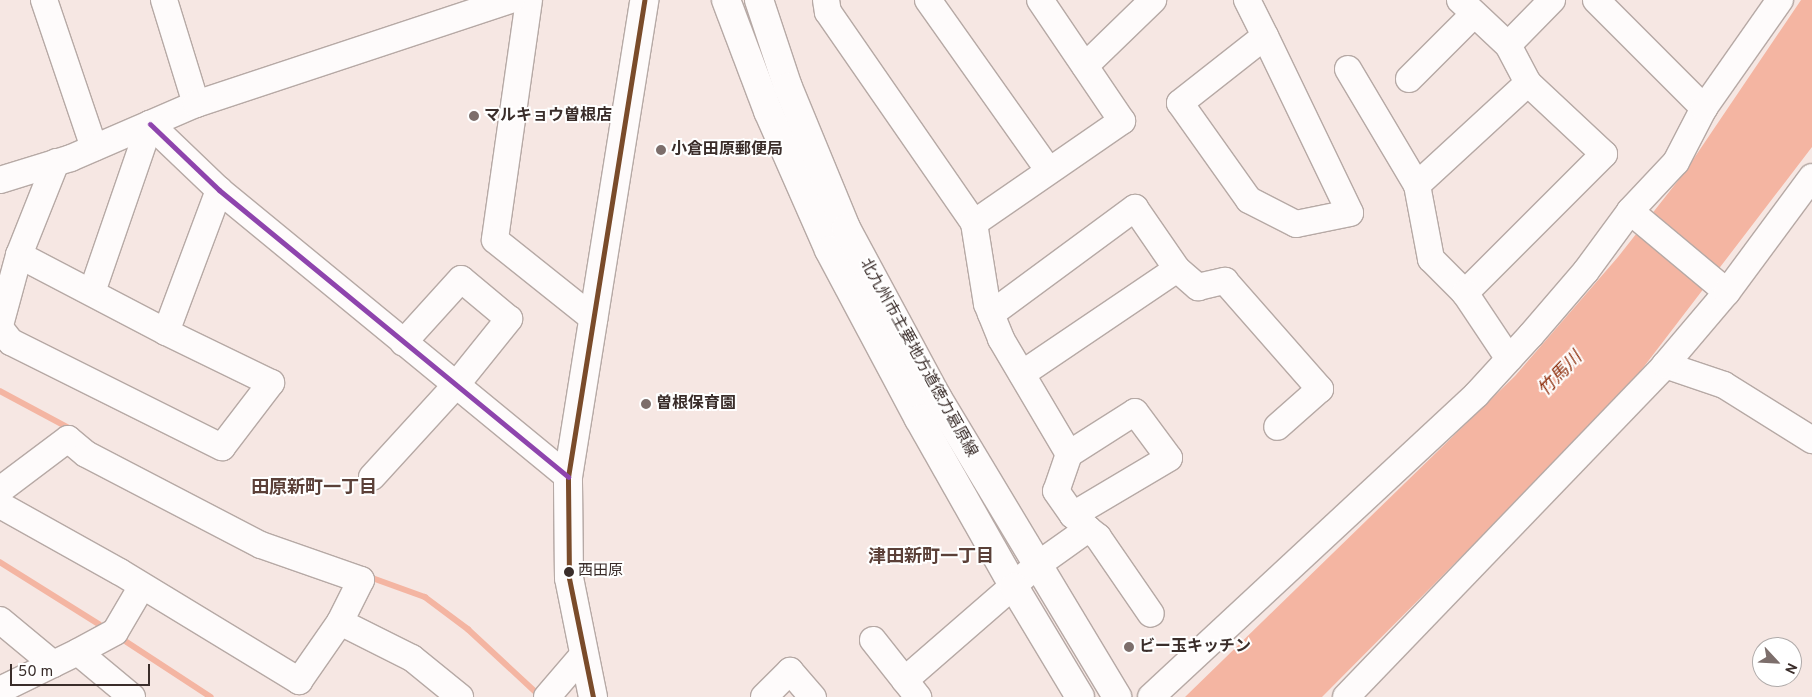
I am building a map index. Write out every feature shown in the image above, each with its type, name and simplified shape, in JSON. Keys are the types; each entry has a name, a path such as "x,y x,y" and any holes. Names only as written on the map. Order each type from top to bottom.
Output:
{"main road":[{"path":"593,697 569,578 568,477 644,0"},
{"name":"北九州市主要地方道徳力葛原線","path":"726,0 768,111 829,250 1014,587 1080,697"},
{"name":"北九州市主要地方道徳力葛原線","path":"759,0 788,87 846,228 937,397 1036,566 1117,697"}],"street":[{"path":"44,0 94,148"},
{"path":"164,0 196,104"},
{"path":"0,180 94,148 196,104 511,0"},
{"path":"529,0 495,240 594,319"},
{"path":"826,0 828,12 974,223 991,314 1001,339 1069,454"},
{"path":"928,0 1049,171"},
{"path":"974,223 1122,121 1040,0"},
{"path":"1085,66 1153,0"},
{"path":"1247,0 1265,36 1350,212 1296,224 1249,200 1180,103 1265,36"},
{"path":"1508,45 1552,0"},
{"path":"1596,0 1704,108"},
{"path":"1151,697 1469,401 1509,359 1586,271 1630,211 1676,162 1704,108 1780,0"},
{"path":"1409,79 1467,7 1508,45 1528,83 1604,154 1465,293"},
{"path":"1348,69 1417,185 1431,259 1465,293 1509,359"},
{"path":"1417,185 1528,83"},
{"path":"150,124 219,190 568,477"},
{"path":"92,292 150,124"},
{"path":"19,254 166,332 271,383 222,447 11,342 0,327 19,254 56,162"},
{"path":"1346,697 1665,366 1727,292 1812,177"},
{"path":"166,332 219,190"},
{"path":"991,314 1135,208 1177,268 1198,287 1225,281 1320,389 1277,427"},
{"path":"1630,211 1727,292"},
{"path":"1022,374 1177,268"},
{"path":"372,477 456,385 508,319 461,279 403,342"},
{"path":"1665,366 1724,385 1812,440"},
{"path":"874,640 912,689 1080,522 1169,458 1136,412 1069,454 1056,491 1080,522 1098,537 1151,614"},
{"path":"0,490 68,440 86,454 260,545 361,580 340,622 299,681 142,586 0,505"},
{"path":"0,690 115,632 142,586"},
{"path":"0,620 53,664"},
{"path":"340,622 412,658 460,697"},
{"path":"78,652 132,697"},
{"path":"547,697 583,655"},
{"path":"764,697 790,671 813,697"}],"water":[{"name":"竹馬川","path":"1801,0 1812,0 1812,147 1623,394 1322,697 1185,697 1515,376 1618,257 1684,173"}],"waterway":[{"path":"0,391 73,430"},
{"path":"0,562 99,624"},
{"path":"367,576 425,597 468,629 540,696"},
{"path":"127,642 211,697"}],"transit line":[{"path":"593,697 569,578 568,477 644,0"},
{"path":"150,124 219,190 568,477"}],"place":[{"name":"マルキョウ曽根店","path":"474,116"},
{"name":"小倉田原郵便局","path":"661,150"},
{"name":"曽根保育園","path":"646,404"},
{"name":"西田原","path":"569,572"},
{"name":"ビー玉キッチン","path":"1129,647"}],"district":[{"name":"田原新町一丁目","path":"314,489"},
{"name":"津田新町一丁目","path":"931,558"}]}
